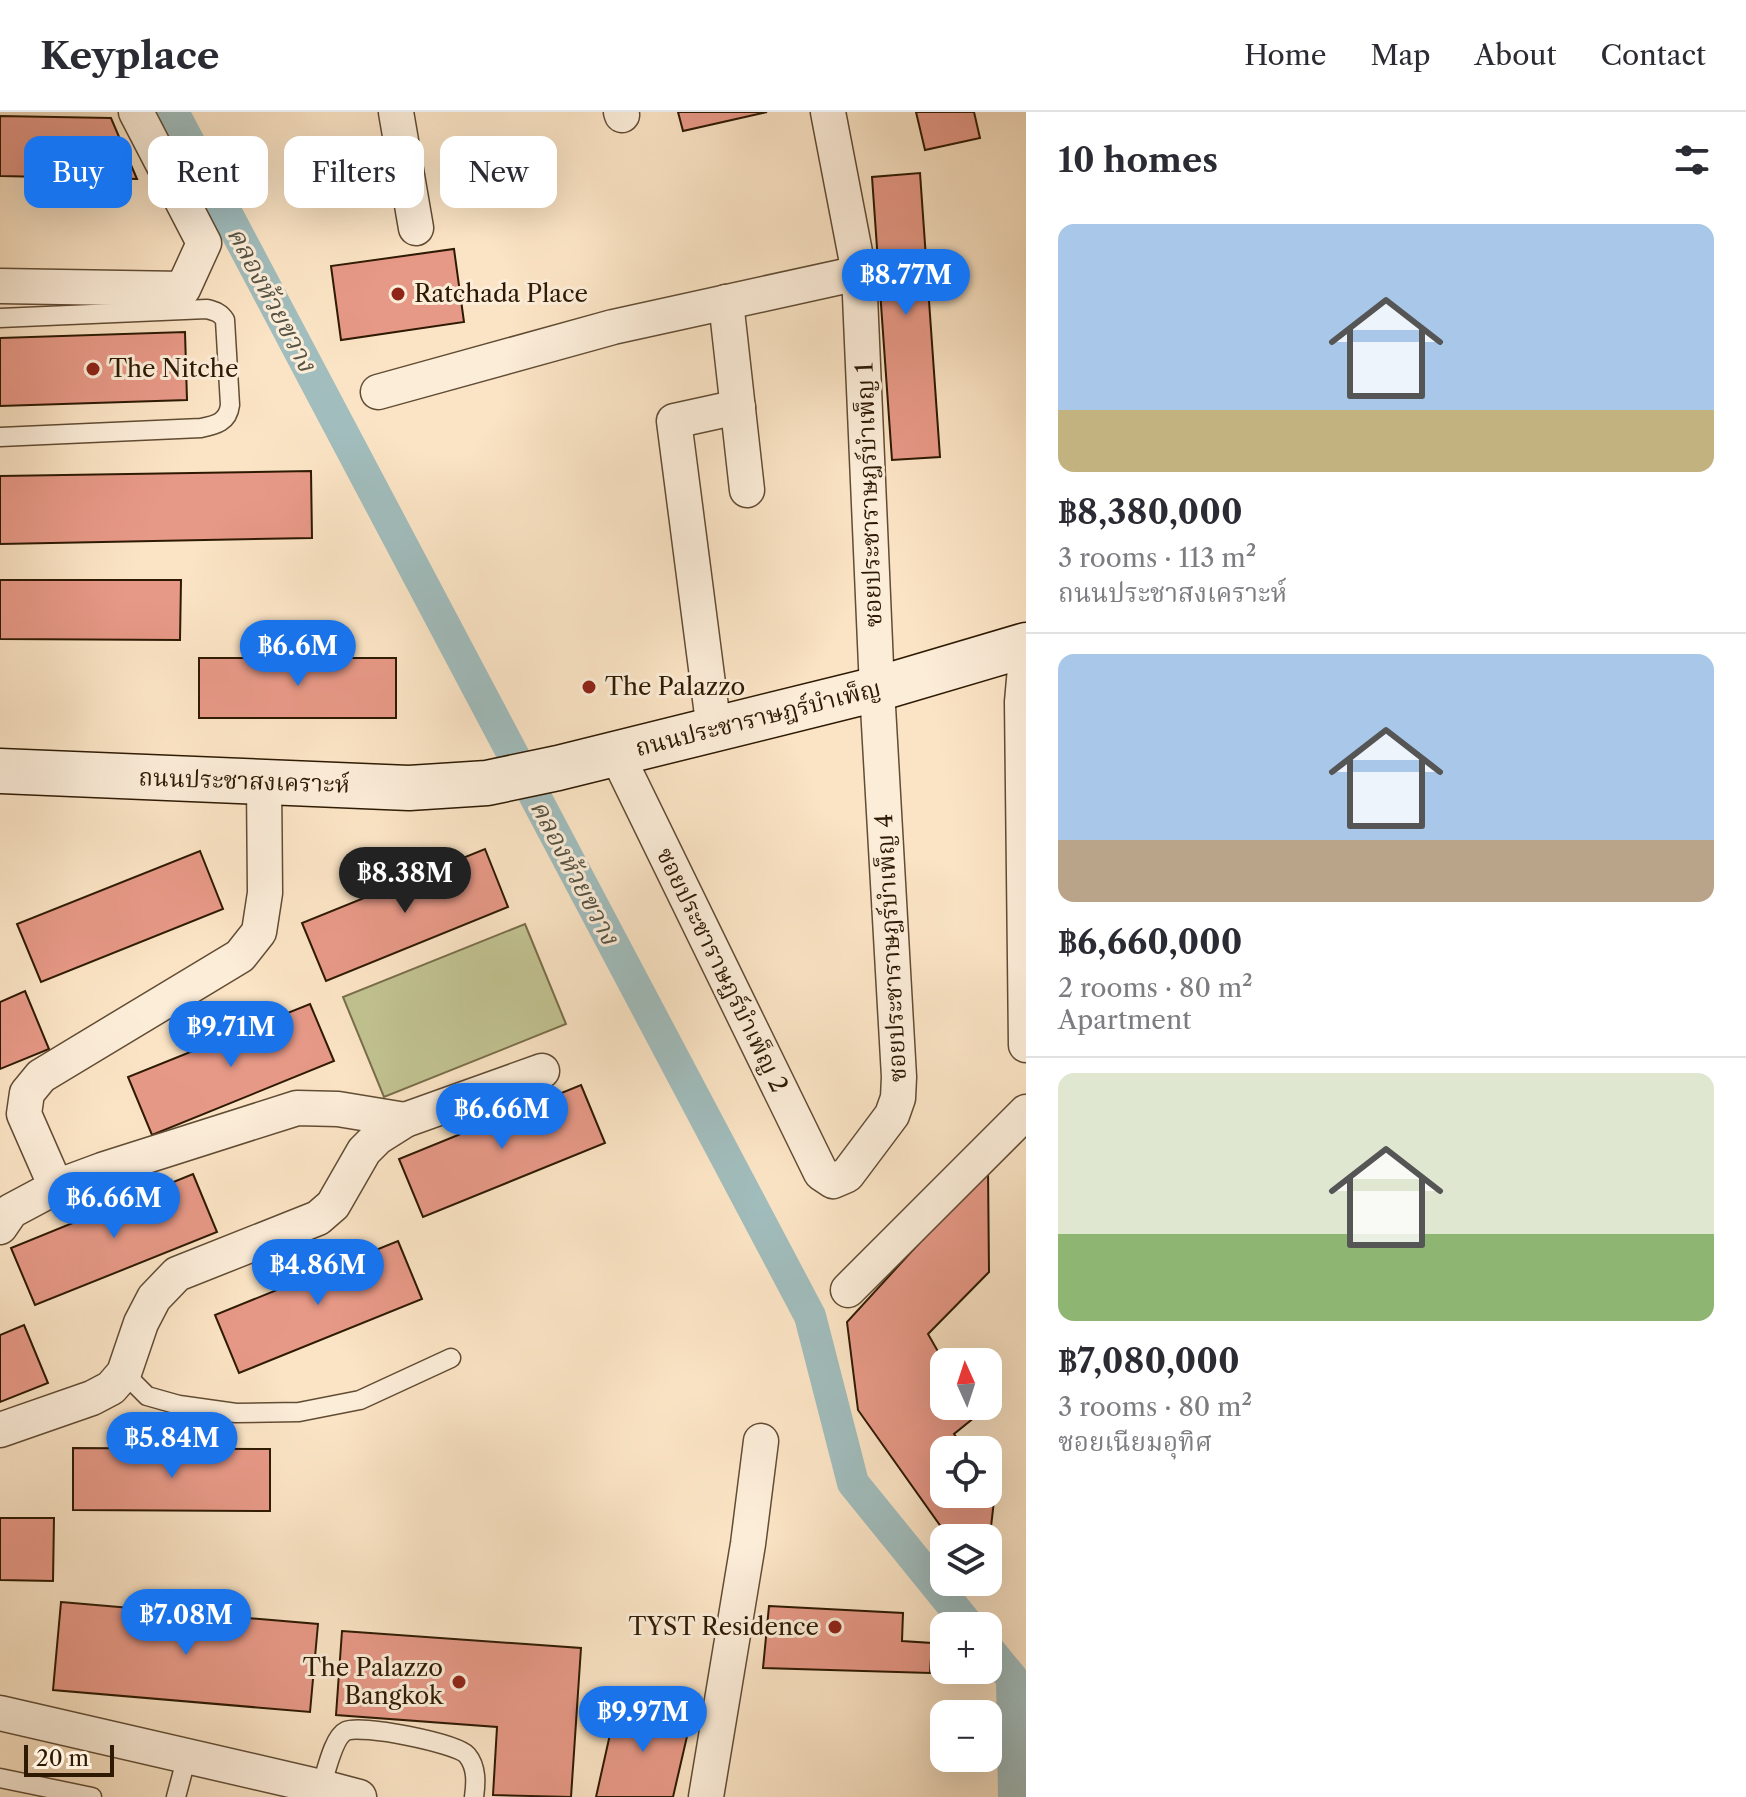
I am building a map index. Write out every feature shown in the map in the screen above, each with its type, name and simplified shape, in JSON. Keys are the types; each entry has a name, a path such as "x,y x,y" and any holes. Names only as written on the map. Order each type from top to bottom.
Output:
{"main road":[{"name":"ถนนประชาราษฎร์บำเพ็ญ","path":"487,783 877,689 1026,645"},
{"name":"ถนนประชาสงเคราะห์","path":"0,771 409,788 487,783"}],"street":[{"path":"0,286 183,289 204,243 136,112"},
{"path":"396,112 416,228"},
{"name":"ซอยประชาราษฎร์บำเพ็ญ 1","path":"828,112 859,273 877,689"},
{"path":"378,392 613,327 859,273"},
{"path":"726,302 747,490"},
{"path":"714,730 674,421 738,407"},
{"path":"1026,657 1026,1045"},
{"name":"ซอยประชาราษฎร์บำเพ็ญ 4","path":"833,1181 847,1175 892,1115 898,1098 877,689"},
{"name":"ซอยประชาราษฎร์บำเพ็ญ 2","path":"616,753 821,1173 833,1181"},
{"path":"56,1187 24,1114 27,1093 41,1076 240,956 259,932 265,893 264,782"},
{"path":"0,1430 92,1398 111,1388 124,1373 141,1323 154,1298 177,1274 318,1218 333,1205 364,1151 378,1137 405,1120 542,1071"},
{"path":"0,1227 11,1211 56,1187 297,1108 338,1109 405,1120"},
{"path":"848,1290 1026,1112"},
{"path":"706,1797 748,1544 761,1441"},
{"path":"0,1713 359,1797"}],"lane":[{"path":"0,318 207,309 216,312 223,317 226,329 230,405 226,419 201,428 0,437"},
{"path":"124,1373 147,1396 179,1405 236,1413 299,1412 360,1400 451,1358"},
{"path":"321,1787 336,1741 346,1731 357,1729 426,1740 464,1752 475,1772 474,1797"},
{"path":"176,1797 187,1756"},
{"path":"0,1778 92,1797"}],"green space":[{"path":"525,924 566,1024 384,1097 343,997"}],"building":[{"path":"678,112 767,112 683,131"},
{"path":"916,112 974,112 980,138 925,150"},
{"path":"0,116 111,118 119,136 24,136 24,177 0,176"},
{"path":"920,173 940,457 892,460 872,177"},
{"name":"Ratchada Place","path":"454,249 464,322 341,340 331,266"},
{"name":"The Nitche","path":"185,332 187,400 0,406 0,338"},
{"path":"311,471 312,538 0,544 0,476"},
{"path":"0,580 181,580 180,640 0,639"},
{"path":"199,658 396,658 396,718 199,718"},
{"path":"485,849 508,907 326,981 302,923"},
{"path":"200,851 223,909 41,982 17,924"},
{"path":"25,991 49,1049 0,1069 0,1002"},
{"path":"310,1004 334,1061 152,1135 128,1077"},
{"path":"581,1085 605,1143 423,1217 399,1159"},
{"path":"988,1168 989,1272 928,1334 936,1348 930,1348 930,1420 971,1420 954,1434 956,1436 930,1436 930,1508 993,1508 991,1524 939,1524 858,1410 847,1322"},
{"path":"193,1174 217,1232 35,1305 11,1248"},
{"path":"398,1241 422,1299 239,1373 215,1315"},
{"path":"24,1325 48,1383 0,1402 0,1335"},
{"path":"73,1448 270,1449 270,1511 73,1510"},
{"path":"0,1518 54,1518 53,1581 0,1580"},
{"path":"61,1602 318,1624 310,1712 53,1690"},
{"name":"TYST Residence","path":"769,1606 903,1613 902,1641 930,1643 930,1673 763,1668"},
{"name":"The Palazzo Bangkok","path":"342,1631 581,1648 571,1797 493,1795 497,1727 336,1715"},
{"path":"617,1703 691,1719 673,1797 596,1797"}],"waterway":[{"name":"คลองห้วยขวาง","path":"173,112 810,1316 853,1483 958,1612"},
{"name":"คลองห้วยขวาง","path":"1002,1666 1012,1678 1014,1797"}],"place":[{"name":"Ratchada Place","path":"398,294"},
{"name":"The Nitche","path":"93,369"},
{"name":"The Palazzo","path":"589,687"},
{"name":"TYST Residence","path":"835,1627"},
{"name":"The Palazzo Bangkok","path":"459,1682"}]}
